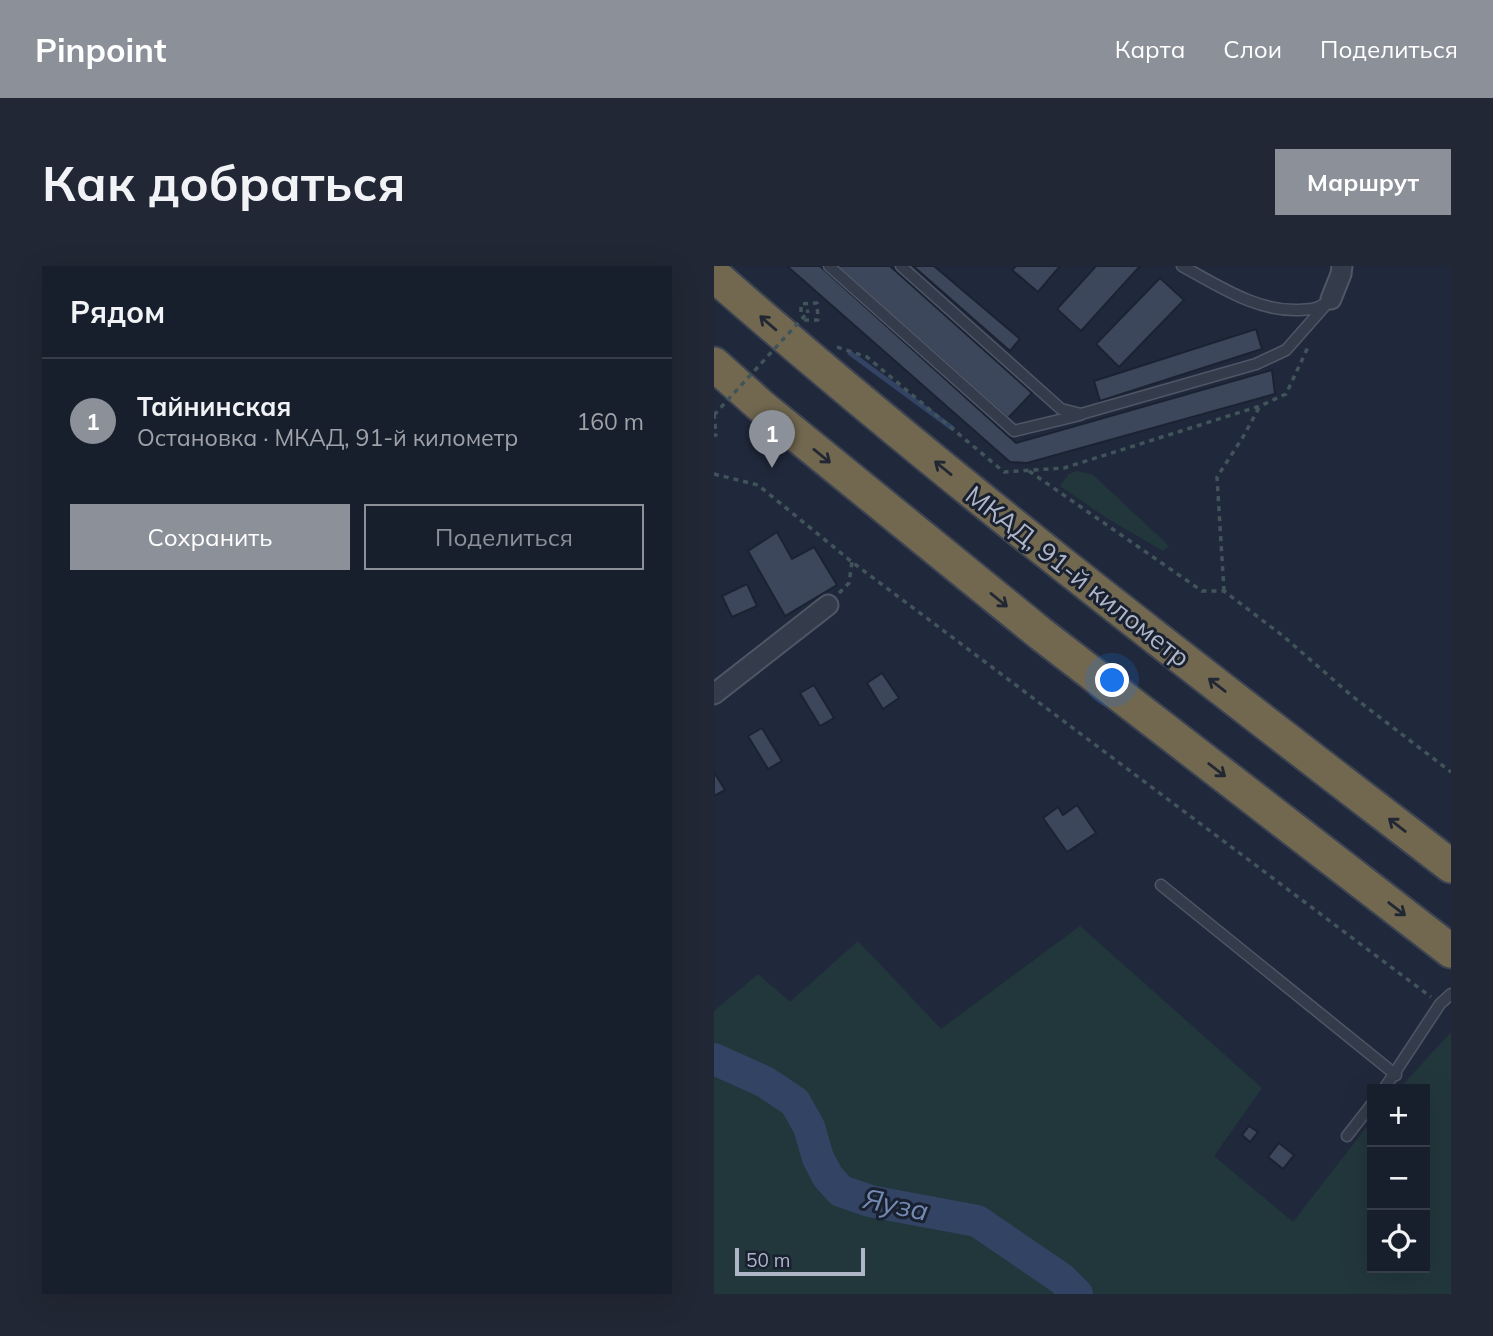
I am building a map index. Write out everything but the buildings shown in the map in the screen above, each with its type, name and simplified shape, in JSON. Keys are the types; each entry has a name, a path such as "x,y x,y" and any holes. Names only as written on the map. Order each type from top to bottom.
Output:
{"highway":[{"name":"МКАД, 91-й километр","path":"714,275 805,355 1083,582 1451,866"},
{"path":"714,364 770,413 1041,634 1451,951"}],"street":[{"path":"1331,299 1342,266"},
{"path":"714,694 828,605"}],"lane":[{"path":"829,266 1014,430 1081,414 1256,364 1286,350 1331,299"},
{"path":"901,266 1061,409 1081,414"},
{"path":"1182,266 1247,301 1286,311 1316,309 1331,299"},
{"path":"1161,885 1396,1074"},
{"path":"1388,1084 1440,1004 1451,994"},
{"path":"1347,1136 1367,1110"}],"path":[{"path":"714,435 714,415 809,311 802,312 801,304 817,303 818,320 802,320 807,326"},
{"path":"835,346 867,358 1004,472 1065,468 1260,406 1286,394 1314,335"},
{"path":"1224,591 1217,477 1260,406"},
{"path":"1028,471 1202,591 1224,591 1283,636 1352,696 1451,772"},
{"path":"714,474 758,485 852,562 1440,1004"},
{"path":"828,605 849,583 852,562"}],"green space":[{"path":"1077,471 1093,475 1169,546 1163,551 1060,486 1069,474"},
{"path":"1080,926 1262,1088 1214,1156 1293,1222 1367,1126 1367,1273 1430,1273 1430,1084 1404,1084 1451,1032 1451,1294 714,1294 714,1011 758,974 790,1002 858,941 941,1029"}],"waterway":[{"path":"850,353 952,428"},
{"name":"Яуза","path":"714,1059 765,1082 795,1102 809,1127 818,1158 828,1177 841,1191 870,1201 977,1221 1062,1279 1077,1294"}],"place":[{"name":"Тайнинская","path":"772,468"}]}
